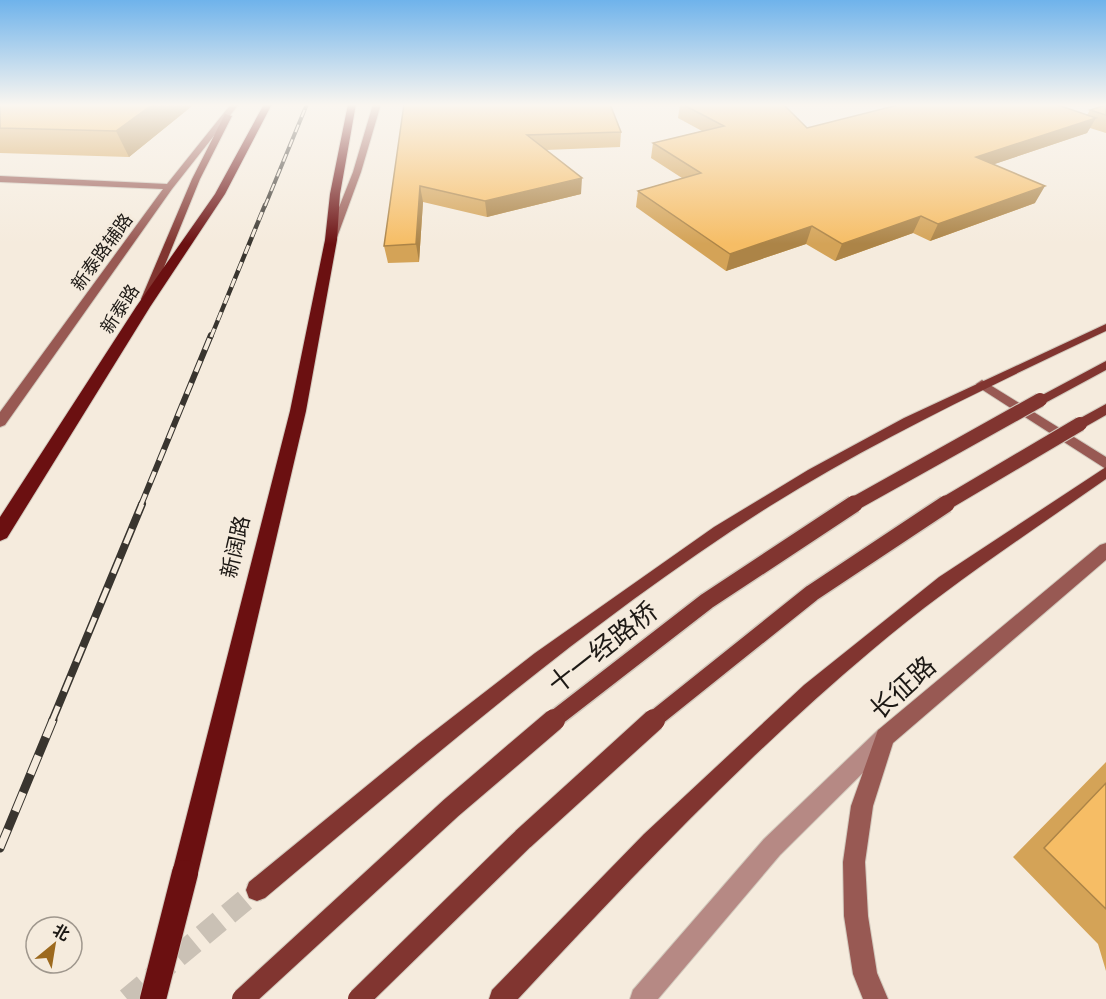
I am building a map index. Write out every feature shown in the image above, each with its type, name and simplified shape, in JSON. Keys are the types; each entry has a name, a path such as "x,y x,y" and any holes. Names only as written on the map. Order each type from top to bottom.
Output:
{"highway":[{"name":"新泰路","path":"0,533 143,307 220,194 243,151"},
{"name":"新阔路","path":"153,999 298,411 331,240 335,194 343,151"}],"main road":[{"path":"143,307 196,179 210,151"},
{"path":"257,890 444,734 555,649 720,530 820,470 982,384 1106,327"},
{"name":"十一经路桥","path":"243,999 442,815 582,697 670,629 838,514 913,469 1106,365"},
{"path":"359,999 472,886 624,745 726,660 814,592 942,506 1106,409"},
{"path":"501,999 661,830 777,720 923,599 1106,472"}],"street":[{"name":"新泰路辅路","path":"0,422 168,187 199,151"},
{"path":"331,240 363,151"},
{"path":"0,179 168,187"},
{"path":"982,384 1106,464"},
{"name":"长征路","path":"876,999 865,974 856,916 854,862 862,806 885,737 1106,550"},
{"path":"642,999 772,847 885,737"}],"building":[{"path":"397,151 547,151 582,178 485,201 420,186 416,244 384,246"},
{"path":"665,151 996,151 976,157 1045,186 938,224 921,216 842,244 812,226 730,254 638,191 701,173"},
{"path":"1106,783 1106,909 1044,848"}],"tunnel":[{"path":"127,999 257,890"}],"railway":[{"path":"265,206 288,151"},
{"path":"211,337 265,205"},
{"path":"141,505 211,335"},
{"path":"52,721 142,504"},
{"path":"0,848 53,720"}]}
